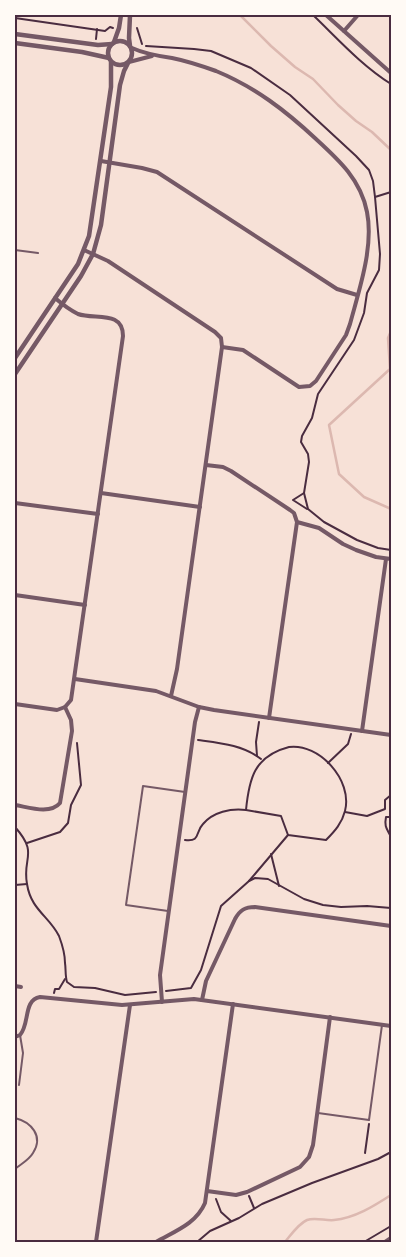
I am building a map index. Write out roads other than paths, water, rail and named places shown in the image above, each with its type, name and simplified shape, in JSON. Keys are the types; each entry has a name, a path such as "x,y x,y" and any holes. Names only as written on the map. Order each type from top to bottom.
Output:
{"street":[{"path":"15,358 78,264 84,250 92,224 111,87 108,50 119,28 121,15"},
{"path":"15,374 61,303 81,276 93,254 100,230 120,85 124,71 133,56 128,38 130,15"},
{"path":"326,15 391,73"},
{"path":"344,31 358,15"},
{"path":"154,56 117,66 110,60 88,53 15,42 16,34 95,45 123,41 131,47 154,56 197,64 247,85 288,114 345,166 356,182 363,198 368,226 367,252 350,324 346,335 316,381 310,386 295,385 243,350 222,347"},
{"path":"101,161 142,168 163,176 337,289 357,295"},
{"path":"84,250 108,261 215,332 221,338 222,347 206,465 177,669 171,696"},
{"path":"15,704 57,710 66,707 71,700 123,330 120,324 114,320 78,313 54,298"},
{"path":"206,465 223,468 232,472 294,513 297,522 269,718"},
{"path":"101,493 200,506"},
{"path":"15,503 98,514"},
{"path":"297,522 319,528 356,550 391,559"},
{"path":"362,731 386,559"},
{"path":"15,596 85,605"},
{"path":"75,680 156,691 199,707 391,735"},
{"path":"15,805 50,809 56,808 60,804 72,731 71,720 66,707"},
{"path":"162,1002 160,975 168,911 199,707"},
{"path":"202,1000 206,981 235,919 242,910 247,908 255,907 391,926"},
{"path":"15,986 21,987"},
{"path":"15,1037 20,1035 25,1029 31,1002 36,998 54,998 108,1005 130,1005 194,998 391,1026"},
{"path":"156,1242 199,1216 205,1203 233,1004"},
{"path":"96,1242 130,1005"},
{"path":"207,1191 236,1195 247,1192 294,1171 306,1162 312,1151 330,1017"},
{"path":"385,1242 391,1238"}],"lane":[{"path":"15,250 38,253"},
{"path":"168,911 126,905 141,795 143,786 185,792"},
{"path":"317,1112 369,1120 382,1025"},
{"path":"19,1085 23,1053 20,1035"},
{"path":"15,1118 24,1120 32,1125 37,1134 35,1151 29,1159 15,1169"}],"waterway":[{"path":"240,15 271,46 295,67 313,79 338,105 391,150"},
{"path":"391,331 388,338 390,369 329,425 339,474 364,497 391,509"},
{"path":"285,1242 307,1220 334,1220 349,1217 391,1195"}]}
